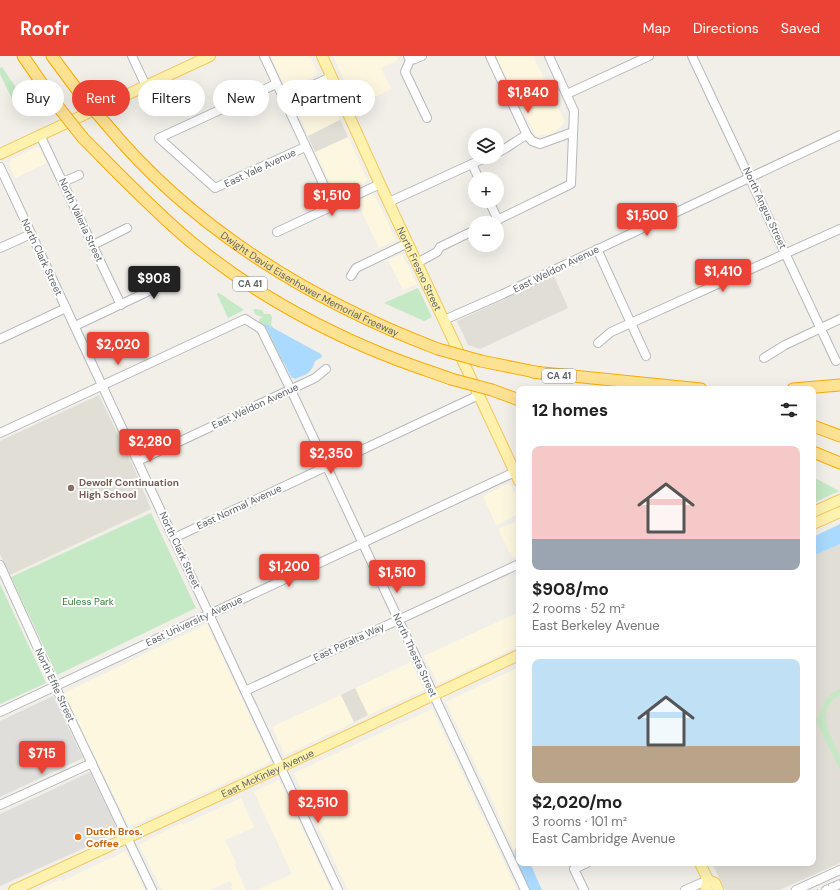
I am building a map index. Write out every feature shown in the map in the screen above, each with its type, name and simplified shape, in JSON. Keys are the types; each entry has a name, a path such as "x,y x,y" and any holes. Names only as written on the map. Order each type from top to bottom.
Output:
{"highway":[{"name":"CA 41","path":"23,56 56,104 83,138 154,208 189,240 237,276 293,310 342,336 385,355 451,379 492,390 516,394"},
{"name":"Dwight David Eisenhower Memorial Freeway","path":"52,56 122,144 179,199 210,226 245,250 321,296 386,327 438,348 481,361 533,372 619,386"},
{"path":"533,372 671,386"},
{"path":"816,387 840,385"},
{"path":"492,390 516,399"},
{"path":"816,427 840,436"},
{"path":"816,453 840,463"},
{"path":"816,461 840,467"}],"main road":[{"path":"159,80 210,56"},
{"name":"North Fresno Street","path":"322,56 479,395 516,469"},
{"path":"0,154 138,90"},
{"path":"816,511 840,500"},
{"path":"816,523 840,512"},
{"name":"East McKinley Avenue","path":"14,890 516,656"},
{"path":"701,866 707,887 715,883 718,890"}],"street":[{"path":"132,56 143,80"},
{"path":"264,56 276,84"},
{"path":"422,56 415,59 409,58 405,72 427,118"},
{"path":"490,56 527,135 532,141 540,144 573,132"},
{"path":"504,217 571,184 574,111 549,56"},
{"path":"567,94 649,56"},
{"name":"North Angus Street","path":"692,56 836,361"},
{"path":"324,80 331,77"},
{"name":"East Yale Avenue","path":"276,84 159,138 215,188 305,147"},
{"path":"291,116 333,205"},
{"name":"North Valeria Street","path":"40,135 121,305"},
{"path":"504,149 516,140 527,135"},
{"name":"East Weldon Avenue","path":"444,320 503,294 840,135"},
{"path":"389,202 472,164 476,172"},
{"name":"North Clark Street","path":"0,168 338,890"},
{"path":"63,182 79,175"},
{"path":"277,232 380,184"},
{"path":"93,245 127,228"},
{"path":"598,343 611,332 840,229"},
{"path":"417,263 437,252 440,247 468,233"},
{"path":"0,248 31,234"},
{"path":"351,276 356,268 408,243"},
{"path":"597,250 646,356"},
{"path":"75,326 166,283 173,276"},
{"path":"0,339 66,308"},
{"name":"North Thesta Street","path":"102,384 244,319 261,329 327,466 525,890"},
{"path":"764,358 785,344 840,319"},
{"name":"East Weldon Avenue","path":"138,461 291,390 315,378 326,369"},
{"path":"0,433 102,384"},
{"name":"East Normal Avenue","path":"174,538 479,395"},
{"name":"East University Avenue","path":"0,712 516,471"},
{"name":"North Effie Street","path":"0,565 55,686 152,890"},
{"name":"East Peralta Way","path":"245,691 516,565"},
{"path":"0,805 92,763"},
{"path":"580,866 574,869 584,890"},
{"path":"796,890 840,870"},
{"path":"826,890 840,884"},
{"path":"685,890 707,887"}],"shaded area":[{"path":"271,56 310,56 317,75 306,80 282,80"},
{"path":"333,56 396,56 398,60 381,68 391,89 375,97 375,80 344,80"},
{"path":"487,56 533,56 554,99 552,100 555,107 557,106 565,122 552,134 536,136 514,91 505,95"},
{"path":"299,116 338,116 340,120 308,136"},
{"path":"340,120 348,137 315,152 308,136"},
{"path":"348,137 367,180 365,183 338,195 335,193 315,152"},
{"path":"37,147 41,149 47,163 15,178 9,164 10,160"},
{"path":"371,194 375,196 396,240 379,248 357,201"},
{"path":"402,254 417,284 403,290 388,260"},
{"path":"554,276 568,308 480,349 468,345 457,321"},
{"name":"Dewolf Continuation High School","path":"99,395 133,466 151,509 10,575 0,554 0,441"},
{"path":"510,483 516,496 516,515 496,525 483,496"},
{"path":"516,521 516,556 512,558 498,529"},
{"path":"840,544 840,863 779,890 725,890 713,866 816,866 816,555"},
{"path":"515,614 516,647 438,684 424,656"},
{"path":"207,624 270,759 269,763 129,827 64,693"},
{"path":"411,662 424,690 368,715 355,688"},
{"path":"516,668 516,848 514,851 496,808 446,702"},
{"path":"355,688 368,715 354,722 341,695"},
{"path":"341,695 354,722 285,755 272,727"},
{"path":"53,696 83,758 0,797 0,721"},
{"path":"432,709 517,890 348,890 294,773"},
{"path":"90,772 118,831 93,844 0,886 0,814"},
{"path":"279,780 331,890 257,890 292,874 254,792"},
{"path":"241,798 254,827 225,840 236,863 234,864 246,890 232,890 230,887 233,886 230,881 210,890 162,890 139,845 181,823 182,825"},
{"path":"126,851 145,890 37,890 61,879 62,881"}],"green space":[{"path":"2,67 12,82 12,99 0,74 0,68"},
{"path":"418,288 432,317 424,321 384,303"},
{"path":"219,293 244,310 228,318 217,294"},
{"path":"253,310 262,310 264,314 270,314 272,317 272,330 285,363 280,361 273,349 275,347 268,336 270,332 259,324 259,319 263,317 256,315"},
{"path":"816,479 839,491 816,502"},
{"name":"Euless Park","path":"151,513 196,608 57,675 11,577"},
{"path":"0,584 46,683 0,704"},
{"path":"840,689 840,695 828,706 826,718 829,732 840,758 840,770 816,720 816,718 820,716 824,703 829,696"}],"water":[{"path":"264,323 321,354 322,357 315,361 312,369 308,373 295,379 291,377"},
{"path":"840,524 840,544 816,555 816,536"},
{"path":"516,848 516,866 515,860 514,854"},
{"path":"516,866 531,866 542,890 528,890"}],"railway":[{"path":"817,890 840,880"}],"place":[{"name":"Dewolf Continuation High School","path":"71,488"},
{"name":"Dutch Bros. Coffee","path":"78,837"}]}
